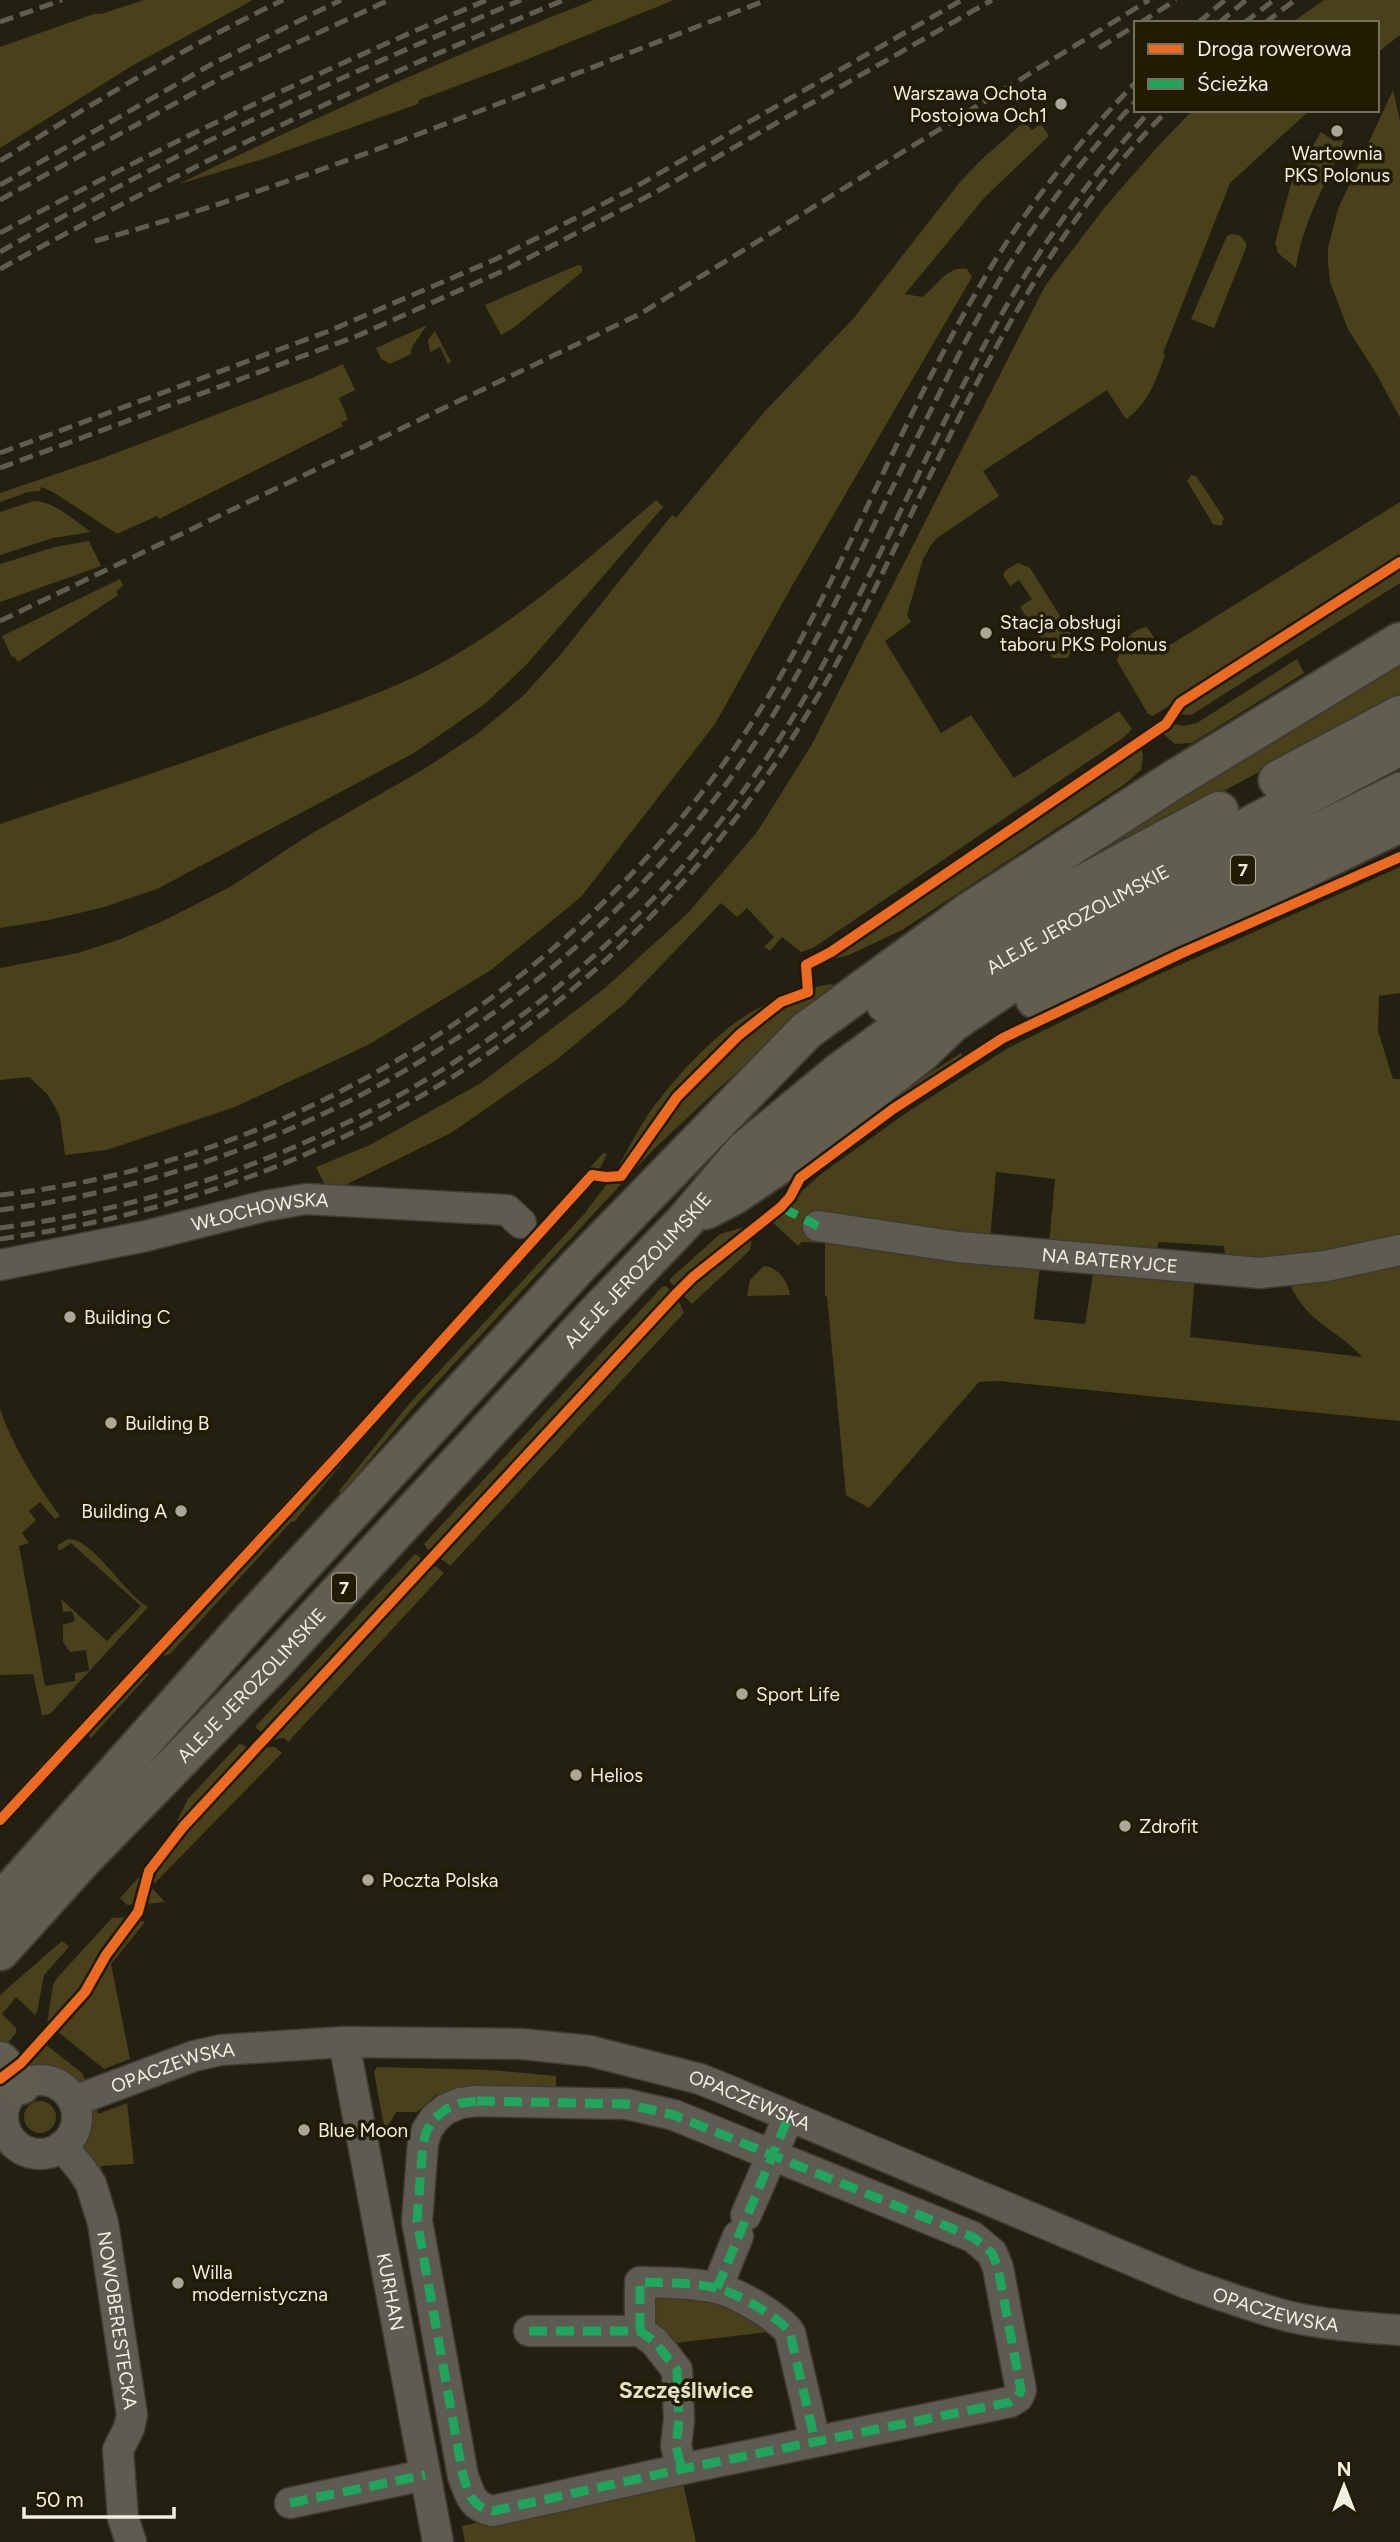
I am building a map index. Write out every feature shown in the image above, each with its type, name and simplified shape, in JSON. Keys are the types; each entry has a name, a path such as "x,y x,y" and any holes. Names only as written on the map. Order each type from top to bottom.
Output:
{"main road":[{"name":"ALEJE JEROZOLIMSKIE","path":"0,1903 246,1626 541,1306 806,1031 969,912 1197,766 1400,642"},
{"name":"ALEJE JEROZOLIMSKIE","path":"0,1951 84,1858 273,1664 685,1221 744,1151 841,1071 927,1008 1055,929 1319,774 1400,715"},
{"name":"ALEJE JEROZOLIMSKIE","path":"736,1104 797,1068 912,986 1056,897 1319,774 1400,746"},
{"name":"7","path":"685,1221 734,1195 777,1166 922,1052 952,1023 1005,987 1400,792"},
{"path":"922,1052 1093,973 1400,824"}],"street":[{"name":"WŁOCHOWSKA","path":"0,1265 146,1236 265,1206 306,1199 507,1210 521,1223"},
{"name":"NA BATERYJCE","path":"818,1226 958,1247 1260,1273 1326,1266 1400,1250"},
{"name":"OPACZEWSKA","path":"74,2101 207,2053 233,2049 344,2042 522,2044 590,2051 700,2079 1186,2283 1254,2307 1294,2318 1400,2330"},
{"name":"KURHAN","path":"344,2042 438,2542"},
{"path":"11,2073 47,2080 63,2087 74,2101 77,2117 73,2134 62,2146 47,2153 29,2152 15,2143 3,2130 5,2107 11,2095 11,2073"},
{"path":"477,2101 626,2104 698,2123 973,2237 986,2245 998,2268 1021,2390 1018,2398 1010,2402 815,2441 493,2511 483,2509 472,2502 463,2476 417,2221 423,2143 435,2118 446,2109 477,2101"},
{"path":"717,2288 789,2116"},
{"name":"NOWOBERESTECKA","path":"62,2146 82,2169 90,2184 103,2223 132,2415 118,2450 123,2518 131,2542"},
{"path":"640,2331 640,2283 717,2288 783,2322 790,2333 815,2441"},
{"path":"529,2331 640,2331 655,2342 677,2370 679,2420 676,2446 682,2469"},
{"path":"290,2503 425,2475"}],"shaded area":[{"path":"144,0 253,0 135,64 0,148 0,47 94,14"},
{"path":"594,0 674,0 419,100 418,104 263,159 179,184 385,88"},
{"path":"1324,0 1400,0 1400,35 1379,51 1379,21 1294,21"},
{"path":"1393,90 1400,121 1400,418 1348,329 1330,282 1328,262 1328,248 1338,209"},
{"path":"1191,112 1308,112 1230,183 1163,353 1165,355 1158,373 1141,406 1126,419 1107,390 983,471 999,496 937,538 931,545 923,559 907,615 911,622 885,641 941,733 971,715 1014,778 1119,711 1132,729 1123,738 813,948 801,952 782,937 770,951 764,947 774,937 747,908 737,917 721,903 624,1004 556,1060 451,1133 329,1193 316,1167 370,1145 481,1083 605,988 688,913 757,832 811,746 1045,286 1105,207"},
{"path":"1024,122 1032,130 1041,124 1049,136 985,197 905,294 922,297 954,270 967,269 972,277 715,724 581,897 491,970 368,1045 235,1107 107,1150 65,1155 60,1118 48,1095 29,1077 0,1080 0,968 78,953 121,939 230,887 309,835 424,769 477,734 523,696 561,654 672,515 676,518 765,411 853,319 960,182"},
{"path":"1321,132 1334,141 1344,140 1309,219 1296,268 1278,253 1275,243 1291,184"},
{"path":"1227,236 1241,236 1246,248 1214,328 1191,319"},
{"path":"578,265 582,266 582,272 501,335 485,305"},
{"path":"427,325 412,347 411,354 390,364 381,359 376,348"},
{"path":"435,331 451,362 448,364 440,347 430,352 428,340"},
{"path":"343,364 355,390 339,398 348,419 341,423 343,426 159,519 157,516 117,534 41,487 40,491 28,492 0,502 0,493 103,458"},
{"path":"1191,475 1196,476 1224,518 1221,526 1213,524 1187,481"},
{"path":"656,500 663,507 527,664 486,703 414,753 157,889 101,908 0,928 0,824 336,709 420,674 498,628 579,566"},
{"path":"34,501 57,508 91,532 53,538 0,555 0,512"},
{"path":"1400,502 1400,559 1153,716 1148,714 1117,661 1131,634 1147,627 1162,650"},
{"path":"89,541 101,566 0,602 0,564 55,547"},
{"path":"1018,563 1030,568 1075,640 1075,647 1067,658 1053,658 1020,607 1032,599 1019,580 1010,586 1003,575"},
{"path":"1400,567 1400,583 1191,715 1176,714 1180,708"},
{"path":"120,579 123,586 116,591 118,595 18,662 12,657 2,636"},
{"path":"1400,656 1400,696 1048,886 1044,878"},
{"path":"1297,659 1304,673 1192,743 1175,744 1160,731 1172,723 1183,726 1197,723"},
{"path":"1140,746 1143,754 1141,770 1125,784 902,930 849,955 826,961"},
{"path":"1400,867 1400,993 1379,996 1378,1031 1393,1079 1400,1079 1400,1241 1305,1263 1228,1257 1224,1246 1159,1242 1154,1254 1049,1244 1055,1179 996,1172 990,1239 822,1219 802,1219 803,1228 898,1254 1040,1265 1034,1319 1085,1324 1094,1269 1195,1276 1190,1337 1362,1357 1305,1309 1289,1283 1400,1261 1400,1421 999,1381 979,1382 869,1508 846,1495 825,1296 825,1243 802,1242 798,1246 770,1220 821,1174 906,1113 1008,1048 1155,976"},
{"path":"830,984 835,986 835,989 719,1088 652,1151 411,1410 341,1494 339,1491 409,1404 585,1213 609,1181 623,1179 676,1104 706,1072 779,1008 812,995 813,988"},
{"path":"773,1002 774,1004 730,1041 676,1095 620,1173 614,1175 649,1113 688,1065 739,1020"},
{"path":"961,1053 963,1059 822,1154 889,1099"},
{"path":"603,1153 607,1154 598,1172 588,1174 296,1497 148,1657 145,1657 144,1654 497,1273"},
{"path":"748,1226 749,1228 689,1274 676,1288 670,1282 670,1279 720,1234"},
{"path":"752,1237 750,1250 692,1304 682,1294 707,1271"},
{"path":"764,1266 774,1269 782,1276 790,1295 747,1296 750,1280"},
{"path":"666,1286 672,1292 430,1553 424,1544 662,1287"},
{"path":"678,1299 684,1313 450,1566 443,1560 437,1560"},
{"path":"0,1409 26,1464 60,1516 55,1519 40,1502 29,1511 36,1520 22,1533 29,1543 19,1546 45,1686 75,1681 75,1673 89,1671 86,1650 70,1652 63,1642 63,1625 75,1621 72,1611 63,1612 61,1599 107,1641 141,1606 71,1543 61,1550 58,1550 58,1545 68,1539 88,1547 138,1600 148,1607 50,1714 42,1715 33,1674 0,1675"},
{"path":"368,1428 294,1522 292,1521 170,1654 158,1657"},
{"path":"415,1554 424,1560 263,1734 255,1727"},
{"path":"430,1566 437,1567 444,1573 288,1742 284,1738 270,1740"},
{"path":"150,1673 91,1738 86,1733 142,1674"},
{"path":"129,1676 82,1728 79,1724 117,1682"},
{"path":"70,1733 73,1736 0,1816 0,1809"},
{"path":"240,1743 249,1749 180,1824 177,1821 188,1799"},
{"path":"264,1747 275,1747 282,1753 151,1887 165,1902 145,1904 153,1874 185,1831"},
{"path":"140,1876 142,1877 136,1904 127,1905 120,1898"},
{"path":"130,1917 72,2000 50,2026 47,2024 53,1985 57,1978 112,1918"},
{"path":"139,1920 145,1922 111,1964 130,2059 104,2069 57,2031 90,1991"},
{"path":"62,1941 69,1946 44,1975 35,2015 16,1997 2,2014 16,2028 16,2033 4,2047 0,2044 0,1995"},
{"path":"45,2044 82,2073 86,2082 74,2082 33,2070 28,2062"},
{"path":"377,2067 491,2070 556,2076 556,2094 436,2095 417,2112 396,2112 387,2128 384,2126 374,2072"},
{"path":"40,2101 51,2106 56,2117 51,2128 40,2133 29,2128 24,2117 29,2106"},
{"path":"127,2103 134,2164 101,2166 102,2182 79,2148 83,2125 96,2108 98,2114"},
{"path":"661,2289 713,2294 776,2331 667,2344 647,2320 646,2301"},
{"path":"682,2479 696,2542 465,2542 462,2526"}],"railway":[{"path":"0,22 62,0"},
{"path":"0,161 140,76 283,0"},
{"path":"0,185 212,64 341,0"},
{"path":"0,200 221,78 389,0"},
{"path":"0,233 241,110 487,0"},
{"path":"0,252 192,149 388,57 521,0"},
{"path":"0,269 138,196 349,93 564,0"},
{"path":"95,241 266,189 350,159 767,0"},
{"path":"0,453 329,331 496,259 630,190 962,0"},
{"path":"0,468 357,336 505,270 654,193 992,0"},
{"path":"0,621 640,314 1149,0"},
{"path":"1143,21 1176,0"},
{"path":"1200,21 1225,0"},
{"path":"1221,21 1246,0"},
{"path":"1247,21 1274,0"},
{"path":"1268,21 1295,0"},
{"path":"1099,48 1134,26"},
{"path":"0,1195 122,1173 241,1136 354,1084 461,1019 560,943 649,855 727,759 793,654 941,356 996,259 1061,167 1134,84"},
{"path":"0,1210 124,1186 245,1148 360,1095 468,1031 568,954 659,866 738,768 805,660 999,281 1063,187 1134,103"},
{"path":"0,1228 127,1204 249,1165 365,1114 474,1049 575,973 666,884 747,785 817,676 962,387 1014,293 1078,198 1149,112"},
{"path":"0,1239 137,1212 267,1170 388,1114 501,1044 605,961 698,865 780,757 851,636 953,429 1028,293 1070,228 1116,167 1166,112"}],"marked path":[{"path":"781,1207 818,1226"},
{"path":"477,2101 626,2104 674,2115 973,2237 992,2253 998,2268 1021,2390 1018,2397 1010,2402 682,2469 493,2511 480,2507 470,2494 463,2476 417,2221 423,2143 427,2130 435,2118 446,2109 477,2101"},
{"path":"717,2288 789,2116"},
{"path":"640,2331 640,2282 707,2286 734,2294 756,2306 790,2333 815,2441"},
{"path":"529,2331 640,2331 655,2342 677,2370 679,2420 676,2446 682,2469"},
{"path":"290,2503 425,2475"}],"cycle path":[{"path":"0,1820 338,1456 592,1175 621,1176 677,1097 739,1035 781,1002 808,992 806,965 831,952 1166,724 1180,703 1400,562"},
{"path":"0,2079 21,2063 85,1992 106,1955 138,1912 149,1871 183,1827 677,1293 693,1277 781,1207 800,1178 893,1109 1003,1038 1182,953 1400,857"}],"place":[{"name":"Warszawa Ochota Postojowa Och1","path":"1061,104"},
{"name":"Wartownia PKS Polonus","path":"1337,131"},
{"name":"Stacja obsługi taboru PKS Polonus","path":"986,633"},
{"name":"Building C","path":"70,1317"},
{"name":"Building B","path":"111,1423"},
{"name":"Building A","path":"181,1511"},
{"name":"Sport Life","path":"742,1694"},
{"name":"Helios","path":"576,1775"},
{"name":"Zdrofit","path":"1125,1826"},
{"name":"Poczta Polska","path":"368,1880"},
{"name":"Blue Moon","path":"304,2130"},
{"name":"Willa modernistyczna","path":"178,2283"}],"district":[{"name":"Szczęśliwice","path":"686,2390"}]}
